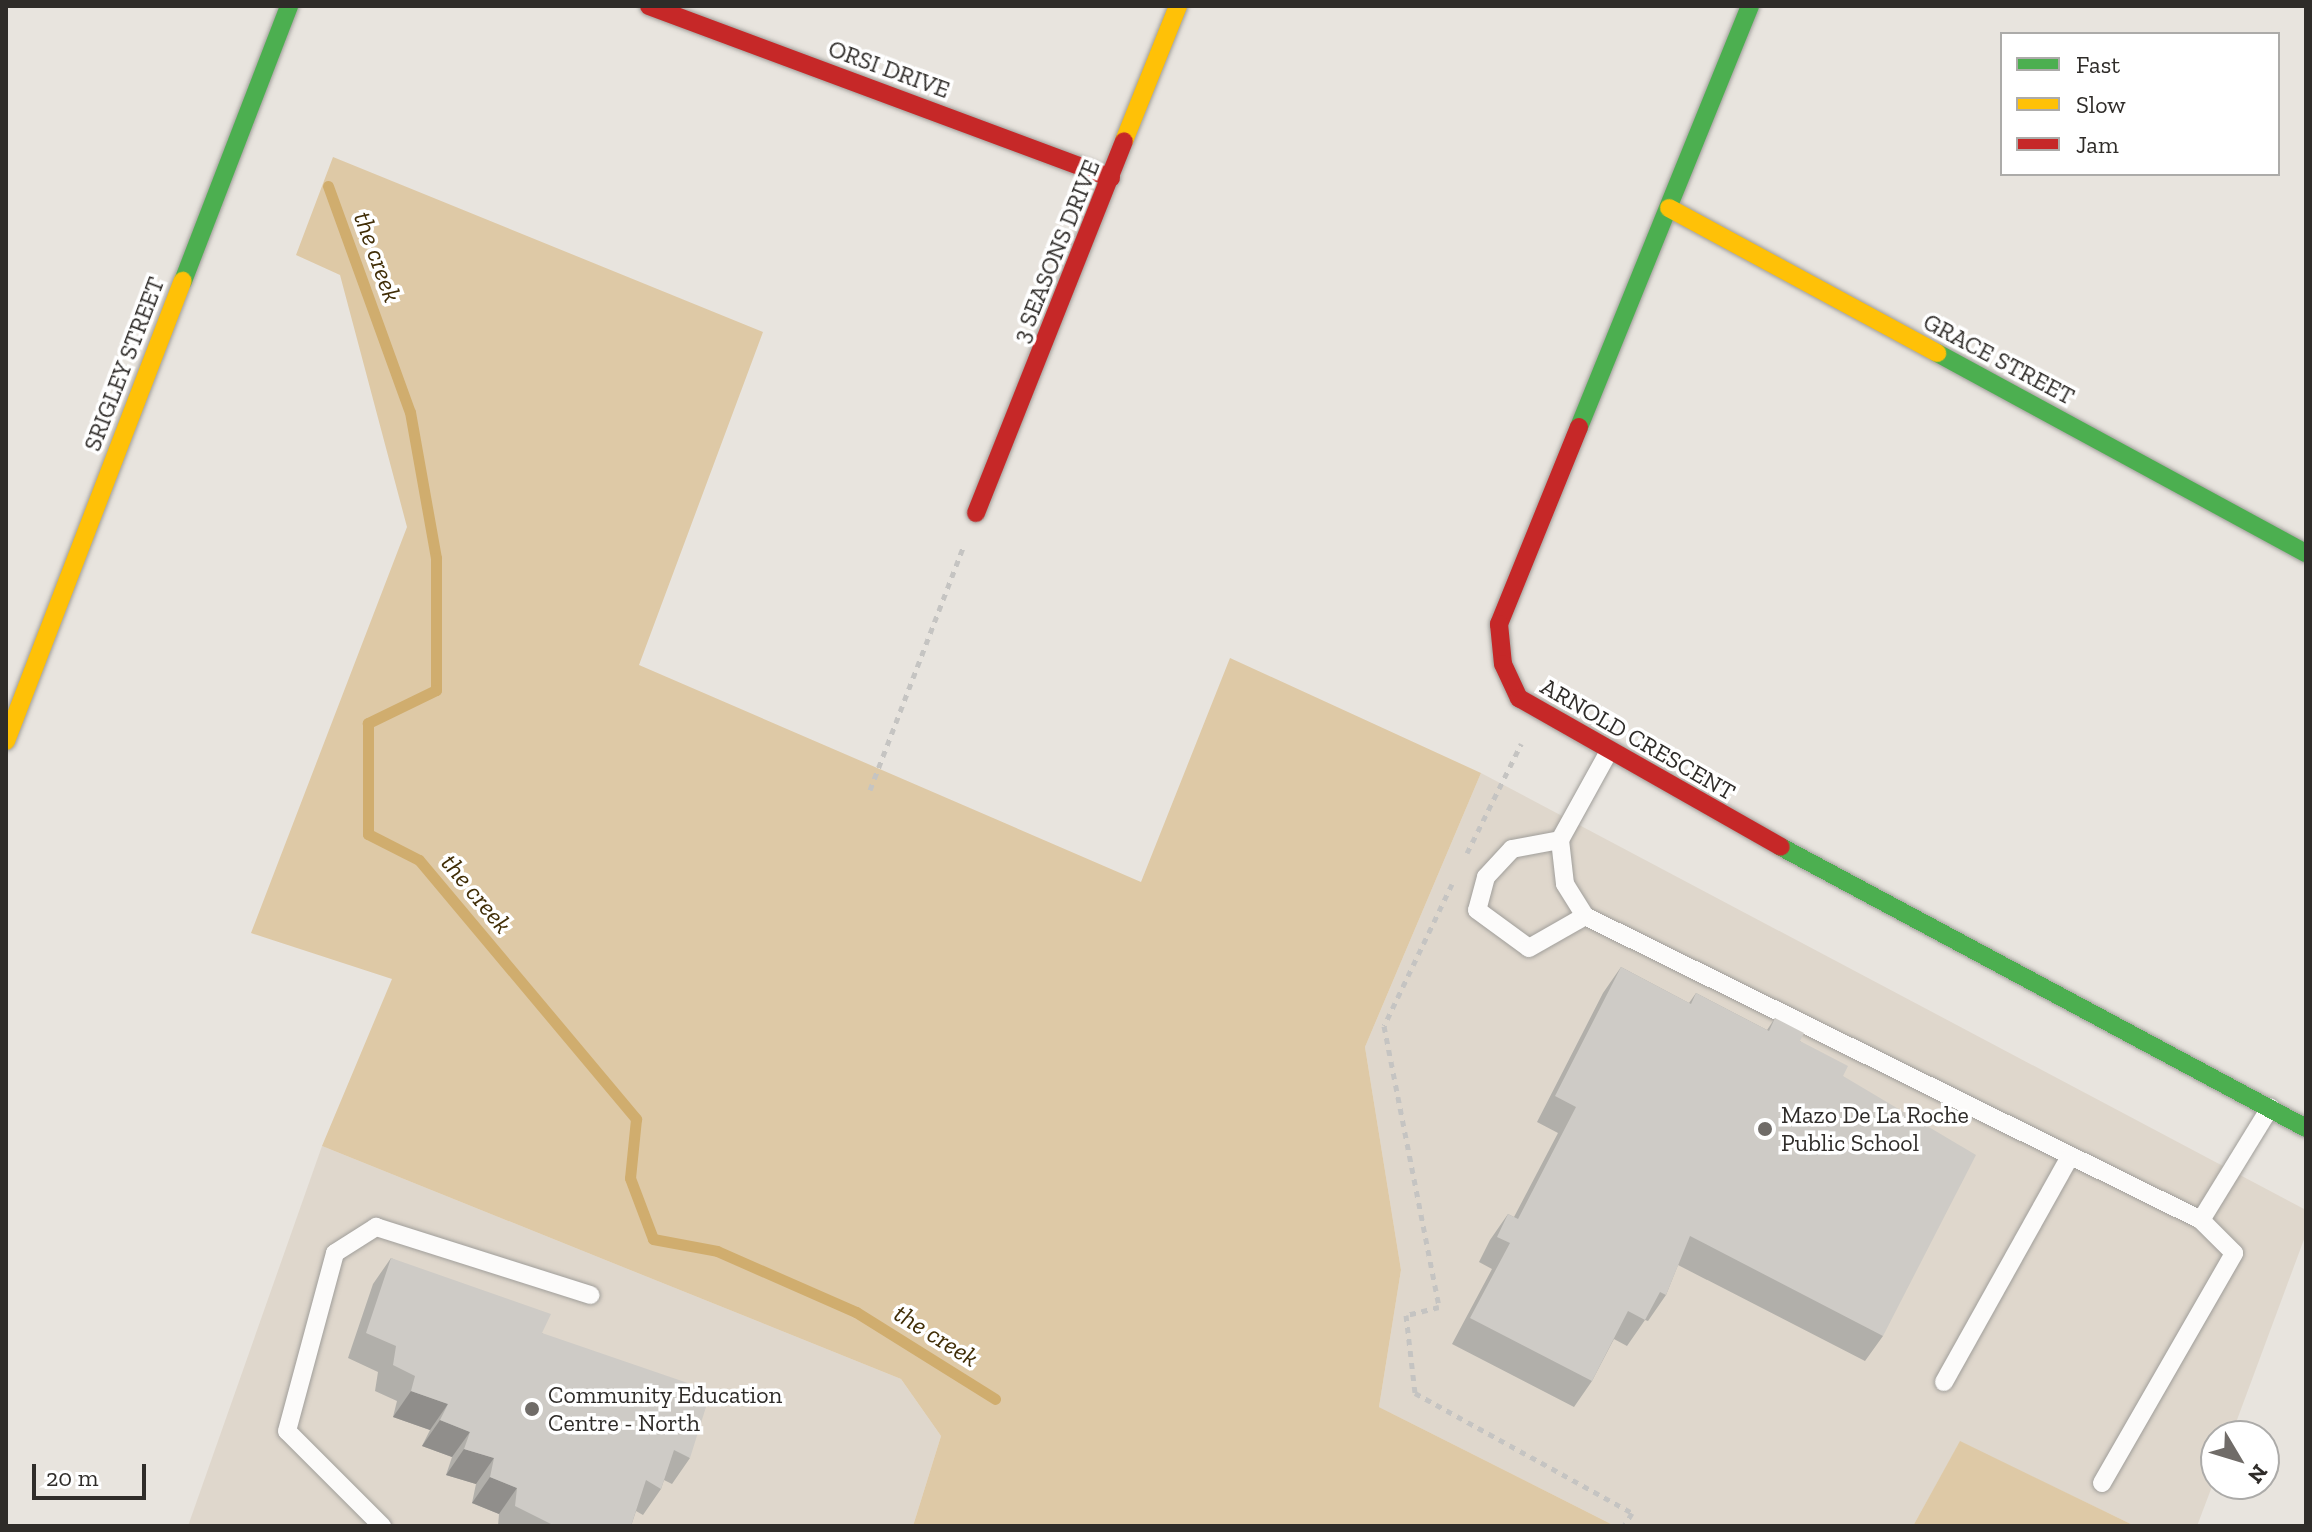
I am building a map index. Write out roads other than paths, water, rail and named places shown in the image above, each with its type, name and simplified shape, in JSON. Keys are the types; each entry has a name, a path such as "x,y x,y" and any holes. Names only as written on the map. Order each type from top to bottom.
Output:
{"street":[{"name":"SRIGLEY STREET","path":"6,741 289,6"},
{"name":"ORSI DRIVE","path":"649,6 1111,178"},
{"name":"3 SEASONS DRIVE","path":"976,513 1178,6"},
{"name":"ARNOLD CRESCENT","path":"1750,6 1499,624 1503,664 1519,698 1541,717 2306,1128"},
{"name":"GRACE STREET","path":"1669,208 2306,553"}],"lane":[{"path":"1608,753 1560,840 1565,884 1585,916 2201,1220 2234,1253 2102,1483"},
{"path":"1560,840 1512,849 1486,877 1477,910 1529,948 1585,916"},
{"path":"2201,1220 2270,1108"},
{"path":"1944,1382 2070,1157"},
{"path":"382,1526 287,1431 335,1253 376,1227 590,1295"}],"waterway":[{"name":"the creek","path":"328,186 410,412 436,558 436,690 368,723 368,834 419,860 636,1119 630,1178 653,1239 717,1251 856,1312 995,1399"}],"place":[{"name":"Mazo De La Roche Public School","path":"1765,1129"},
{"name":"Community Education Centre - North","path":"532,1409"}]}
